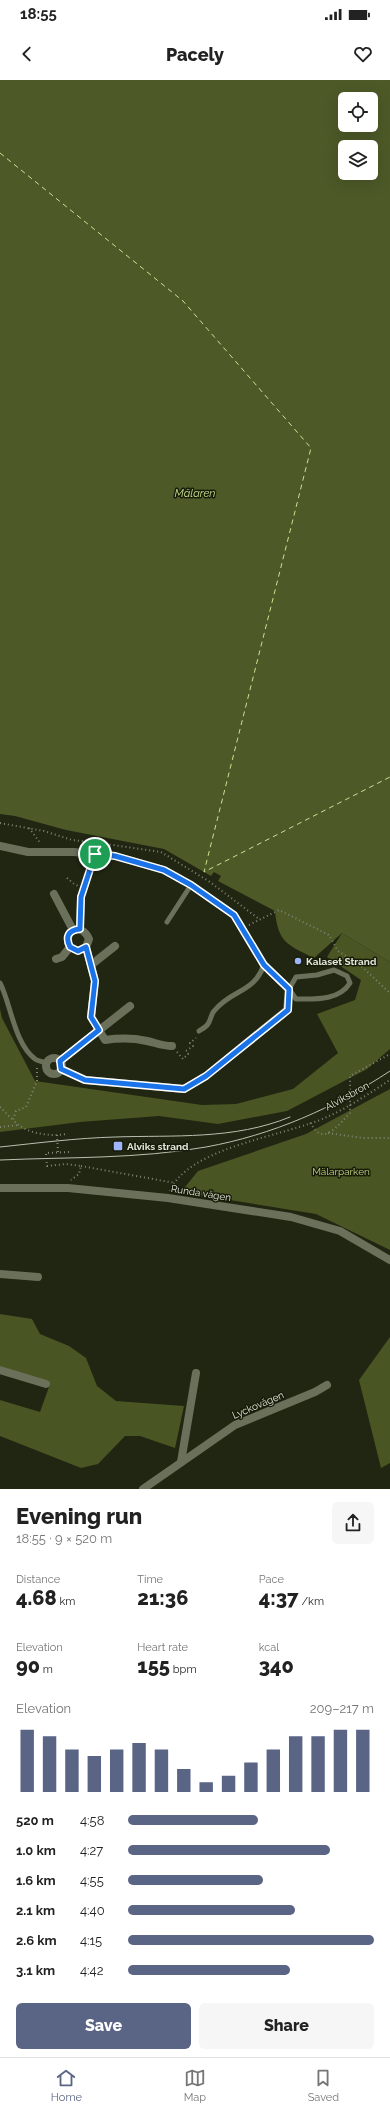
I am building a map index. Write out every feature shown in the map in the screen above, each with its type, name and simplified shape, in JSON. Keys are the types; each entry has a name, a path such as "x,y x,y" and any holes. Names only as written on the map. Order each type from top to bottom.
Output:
{"street":[{"path":"0,846 28,852 74,852 115,856 164,870 191,885 234,915 264,965 289,989 288,1010 206,1076 184,1089 85,1080 61,1065 55,1058 50,1059 47,1063 47,1069 51,1073 57,1073 61,1065 99,1030 130,1006"},
{"path":"54,894 76,929 86,932 89,940 86,947 95,981 91,1017 105,1040 124,1038 147,1041 164,1046 172,1046"},
{"path":"81,897 76,929 68,934 67,941 70,947 78,951 86,947"},
{"path":"91,965 115,946"},
{"path":"56,959 62,957 70,947"},
{"name":"Runda vägen","path":"0,1188 68,1188 168,1198 298,1219 340,1231 390,1260"},
{"path":"0,1274 38,1277"},
{"path":"0,1370 46,1384"},
{"path":"181,1462 196,1373"},
{"name":"Lyckovägen","path":"143,1489 235,1425 315,1392 327,1385"}],"lane":[{"path":"167,922 191,885"},
{"path":"199,1033 208,1024 214,1010 232,996 249,987 260,977 264,965"},
{"path":"334,970 347,976 350,983 346,989 323,999 296,999 289,989 296,977 317,975 334,970"},
{"path":"0,983 12,1022 26,1048 35,1059 47,1063"}],"path":[{"path":"81,897 95,854"},
{"path":"67,878 74,884 84,888"},
{"path":"243,930 260,919 279,910 329,935 338,951 359,964 390,993"},
{"path":"172,1046 183,1059 188,1054 186,1051 193,1046 190,1043 199,1033"},
{"path":"328,1133 350,1113 350,1076 390,1054"},
{"path":"13,1120 16,1111 26,1107 37,1081 38,1069 33,1064 35,1059"},
{"name":"Alviksbron","path":"168,1198 175,1183 192,1165 214,1154 310,1123 354,1102 390,1080"},
{"path":"0,1107 22,1128 46,1135 68,1134"},
{"path":"310,1123 317,1132 321,1134 328,1133 363,1138 390,1138"},
{"path":"0,1127 18,1125"},
{"path":"57,1135 58,1152"},
{"path":"69,1152 46,1153 46,1166 66,1164 175,1183"},
{"path":"79,1174 81,1166"}],"green space":[{"path":"342,933 390,962 390,1049 367,1069 287,1111 218,1124 159,1116 80,1122 0,1132 0,1009 2,1018 35,1081 202,1105 236,1104 293,1089 338,1053 317,1014 355,1000 361,980 327,957"},
{"name":"Mälarparken","path":"390,1089 390,1250 316,1214 181,1192 198,1171 306,1134"},
{"path":"0,1314 32,1319 40,1334 69,1346 86,1358 97,1386 116,1401 184,1406 175,1448 140,1436 125,1436 98,1464 81,1468 0,1436 0,1400 40,1412 50,1384 0,1368"},
{"path":"390,1337 390,1463 381,1468 359,1380"}],"water":[{"name":"Mälaren","path":"0,80 390,80 390,962 342,933 314,958 286,942 282,937 276,922 275,911 218,881 221,876 214,872 211,876 164,849 66,830 15,816 0,814"}],"ferry route":[{"path":"0,153 183,301 311,448 204,872 390,777"}],"tram line":[{"path":"0,1160 155,1154 231,1142 278,1127 325,1108 347,1097 390,1071"},
{"path":"0,1147 86,1138 182,1136 226,1133 247,1130 290,1117"}],"place":[{"name":"Kalaset Strand","path":"298,961"},
{"name":"Alviks strand","path":"118,1146"}],"route":[{"path":"95,854 115,856 164,870 191,885 234,915 264,965 289,989 288,1010 206,1076 184,1089 85,1080 61,1069 62,1065 60,1061 99,1030 91,1017 95,981 86,947 78,951 70,947 67,941 68,934 73,930 80,929 81,897 95,854"}]}
